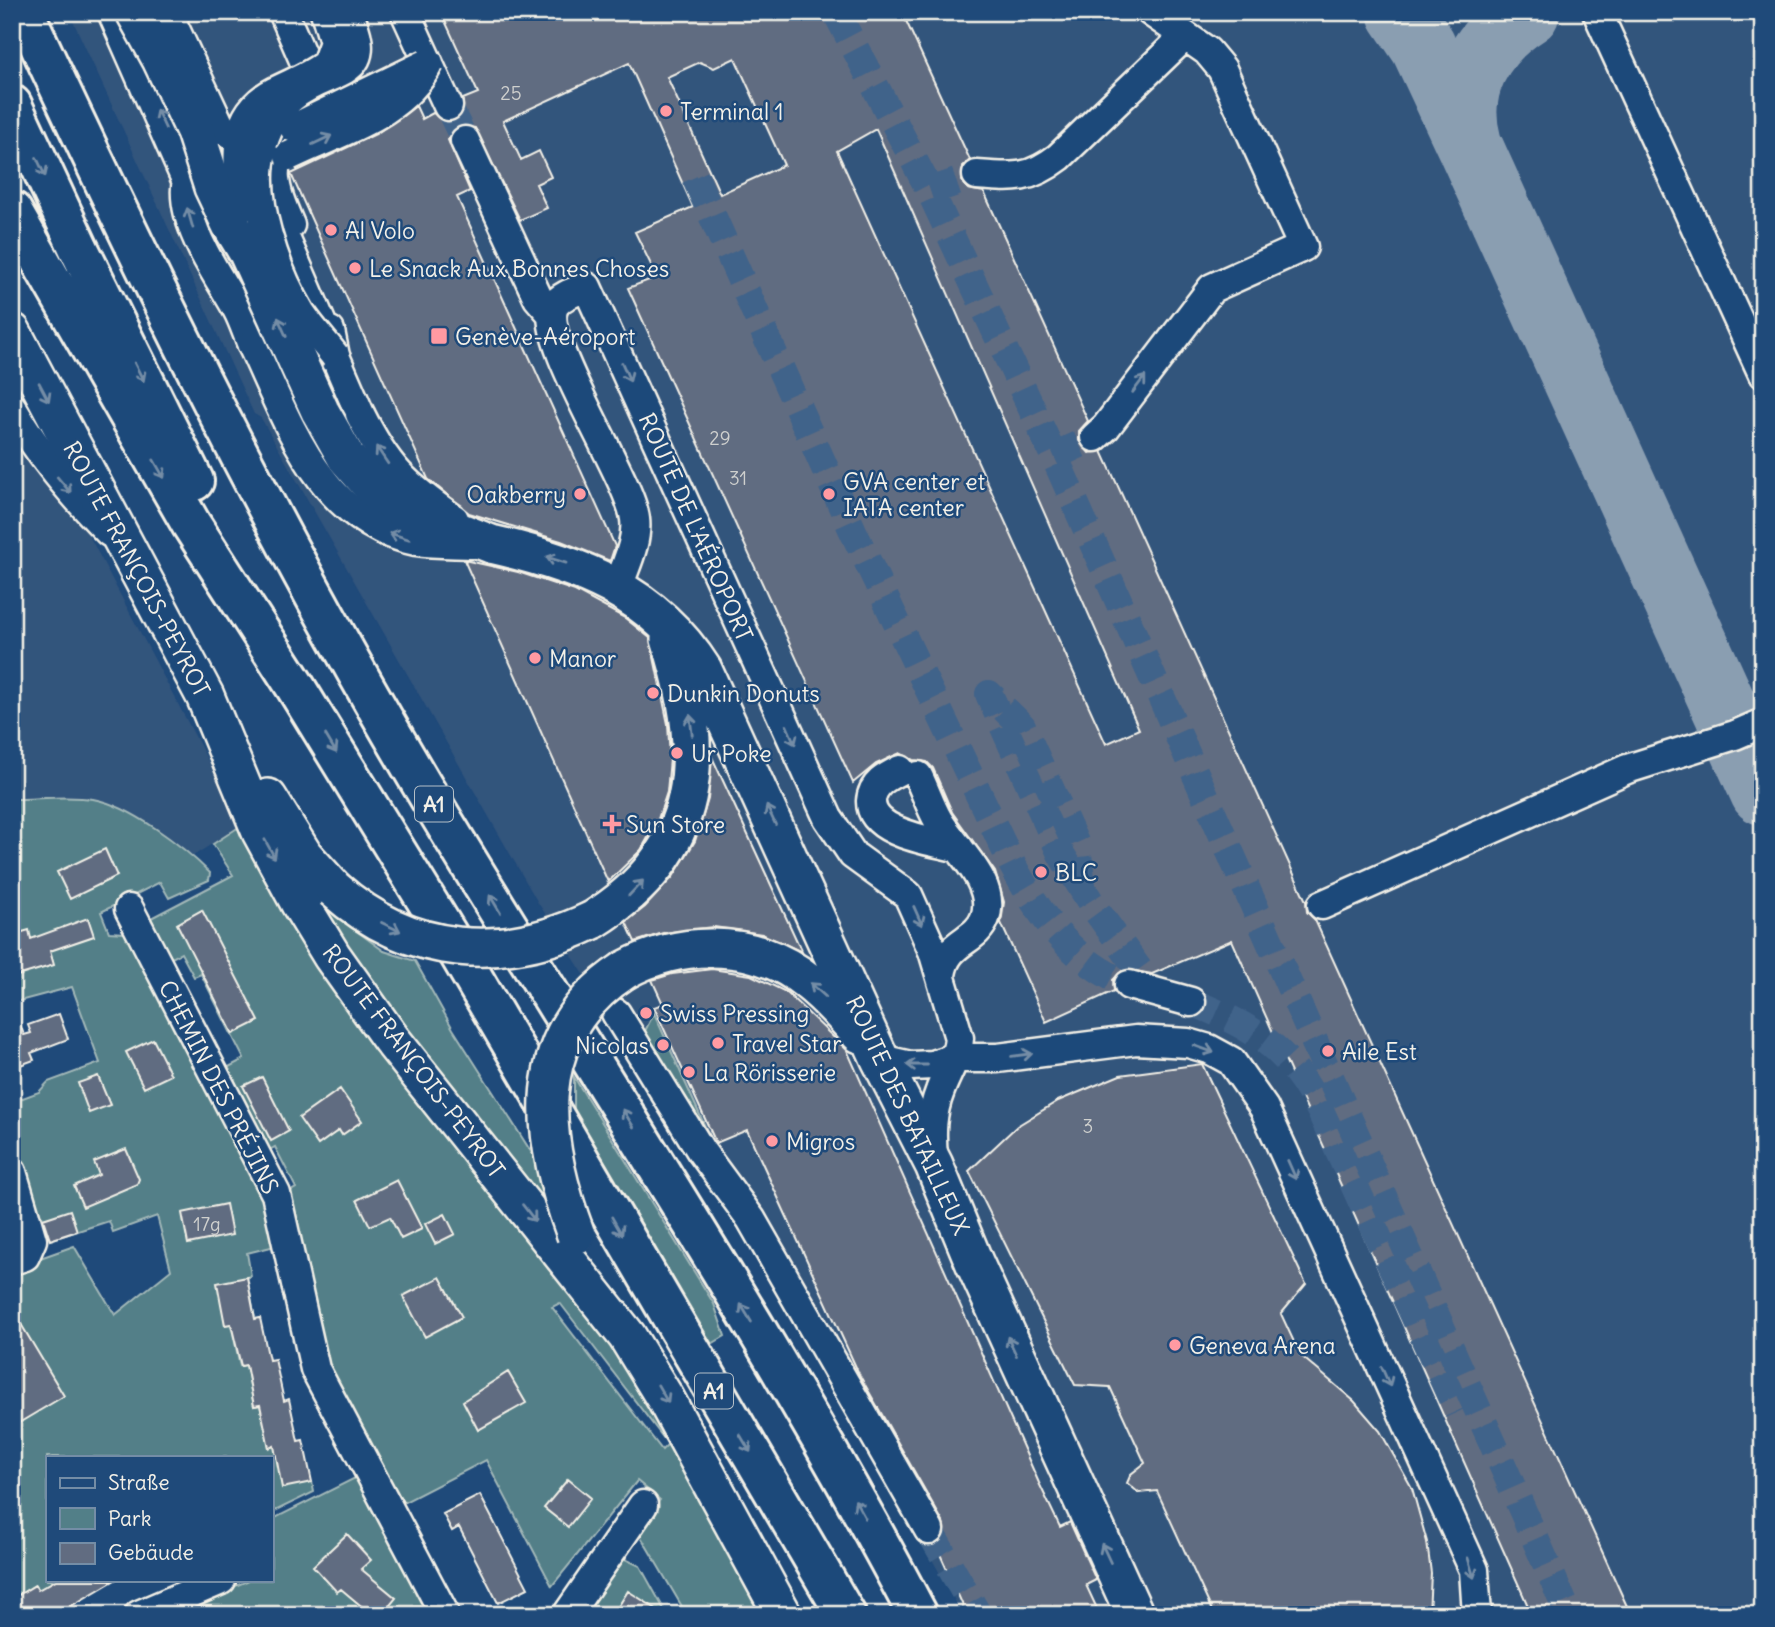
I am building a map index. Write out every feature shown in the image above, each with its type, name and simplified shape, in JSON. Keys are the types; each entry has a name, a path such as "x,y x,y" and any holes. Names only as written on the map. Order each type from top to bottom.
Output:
{"highway":[{"name":"A1","path":"24,12 177,336 303,578 441,816 777,1364 918,1615"},
{"name":"A1","path":"12,105 114,321 295,686 452,942 846,1615"},
{"path":"12,211 191,524 295,686"},
{"path":"894,1569 924,1615"}],"main road":[{"name":"ROUTE DES BATAILLEUX","path":"135,12 191,122 200,184 248,253 320,411 346,457 363,478 404,510 491,544 560,561 618,587 665,625 693,653 711,683 880,1059 934,1165 974,1262 1135,1615"},
{"name":"ROUTE FRANÇOIS-PEYROT","path":"12,332 205,696 261,832 332,956 391,1040 627,1336 665,1398 783,1615"},
{"path":"205,696 304,856 334,889 368,915 397,930 437,943 462,947 523,946 569,932 629,896 648,876 669,845 689,791 693,768 691,718 665,625"},
{"path":"627,1336 576,1235 553,1167 547,1126 549,1085 559,1048 576,1017 604,986 625,970 658,956 698,948 726,948 764,957 811,983 880,1059"}],"street":[{"path":"112,12 200,184 243,212"},
{"path":"161,12 260,152"},
{"path":"168,12 221,128 260,152"},
{"path":"283,12 316,88"},
{"path":"260,152 316,88 353,72 325,12"},
{"path":"325,12 334,42 326,64 263,98 248,113 260,152 262,211 270,242 301,313 335,356 360,414 393,471 422,498 491,544"},
{"path":"248,253 243,212 260,152 275,115 292,97 346,69 356,58 360,42 348,12"},
{"path":"405,12 448,106"},
{"path":"1096,437 1212,288 1303,247 1222,69 1207,51 1151,12"},
{"path":"1597,12 1763,374"},
{"path":"976,175 1023,177 1040,172 1069,149 1185,36"},
{"path":"260,152 294,128 429,63"},
{"path":"239,312 200,247 188,208 200,184 194,165 208,145 260,152 398,103 420,80 429,63"},
{"path":"465,141 538,299 551,313 553,332 576,387 633,508 633,540 618,587"},
{"path":"254,347 271,367 299,369 316,359 322,346 323,332 320,316 279,224 266,209 250,204 236,205 226,212 215,235 239,312 254,347 305,457 323,483 345,504 380,528 402,537 429,543 491,544"},
{"name":"ROUTE DE L'AÉROPORT","path":"551,313 560,299 587,287 828,818 853,855 908,895 941,975 958,1033 958,1046 933,1111 930,1129 934,1165"},
{"path":"12,408 39,453 67,489 127,551"},
{"path":"1322,905 1627,769 1735,736 1763,723"},
{"path":"941,975 948,954 979,926 986,914 986,900 979,879 970,859 938,821 909,773 875,788 871,799 875,817 890,828 959,848"},
{"name":"CHEMIN DES PRÉJINS","path":"130,909 276,1194 315,1369 444,1615"},
{"path":"1144,985 1191,1002"},
{"path":"616,1013 702,1150 751,1219 929,1530"},
{"path":"880,1059 911,1066 932,1065 954,1058 998,1058 1153,1039 1188,1043 1209,1049 1231,1061 1264,1108 1474,1570 1477,1615"},
{"path":"12,1172 32,1240 25,1256 12,1260"},
{"path":"566,1615 643,1505"},
{"path":"139,1615 216,1582"}],"shaded area":[{"path":"69,12 1763,12 1763,1615 963,1615 864,1437 603,1004 537,901 261,418 254,414"},
{"path":"12,390 242,825 193,856 171,838 94,799 12,799"}],"green space":[{"path":"73,797 108,803 156,828 210,873 209,880 169,898 160,882 101,912 109,932 125,933 134,944 213,1102 267,1196 279,1245 247,1253 251,1276 247,1278 255,1319 231,1324 240,1366 246,1365 254,1406 260,1405 269,1447 274,1446 312,1482 314,1492 273,1512 273,1456 46,1456 46,1582 52,1582 38,1590 35,1585 12,1599 12,1268 74,1246 115,1315 171,1270 157,1216 113,1232 109,1221 50,1240 42,1216 32,1219 12,1154 12,1102 39,1092 48,1082 100,1063 72,987 12,1003 12,799"},
{"path":"242,825 629,1364 767,1615 687,1615 637,1530 660,1500 637,1481 552,1586 486,1460 397,1506 319,1355 284,1195 296,1188 275,1147 266,1152 223,1070 244,1059 201,974 194,977 181,953 166,961 150,925 151,918 233,875 213,844","holes":["560,1303 668,1444 662,1450 552,1307"]},
{"path":"321,905 384,951 415,961 453,1029 535,1158 546,1203 352,962"},
{"path":"654,1013 708,1133 704,1133 644,1033"},
{"path":"574,1077 714,1304 725,1336 710,1345 574,1120"},
{"path":"359,1476 428,1615 170,1615 244,1582 273,1582 273,1519"},
{"path":"625,1559 640,1566 665,1611 663,1615 574,1615 616,1560"}],"building":[{"path":"441,12 902,12 970,160 963,166 962,181 968,189 984,192 1088,421 1079,431 1079,441 1089,453 1102,451 1306,901 1307,912 1315,920 1631,1615 1532,1615 1232,940 1152,974 1124,969 1113,980 1114,991 1046,1022 1001,923 1004,902 995,872 952,812 933,768 927,762 913,760 900,753 876,764 853,783 628,288 657,277 635,232 693,207 629,63 503,121 521,160 539,151 551,177 536,184 547,208 520,220 475,128 459,126 452,131 448,140 470,191 457,197 615,546 610,561 561,541 469,513 428,479 291,174 376,134 416,106 422,119 433,113 447,123 461,116 463,99 478,93","holes":["735,58 784,165 720,194 667,77 700,62 714,68","876,129 1139,729 1106,744 837,151"]},
{"path":"464,560 518,572 575,591 625,618 650,638 668,724 670,759 667,792 657,822 641,850 608,882"},
{"path":"712,757 802,952 762,934 714,927 663,933 635,942 626,922 645,907 673,877 695,841 708,799"},
{"path":"105,849 117,876 70,899 57,872"},
{"path":"202,910 259,1021 233,1034 177,924"},
{"path":"88,918 94,936 50,951 54,965 17,976 12,965 12,935 29,930 31,939"},
{"path":"712,969 751,975 786,992 847,1050 1039,1483 1060,1527 1070,1522 1096,1580 1086,1585 1100,1615 967,1615 936,1545 944,1538 943,1522 860,1376 747,1130 716,1143 654,1007 663,1004 652,980 672,974"},
{"path":"14,1008 24,1035 31,1033 28,1025 59,1014 68,1039 31,1053 34,1060 12,1068"},
{"path":"153,1039 171,1075 144,1088 126,1052"},
{"name":"Geneva Arena","path":"1202,1064 1306,1284 1281,1314 1300,1355 1354,1401 1380,1431 1412,1488 1427,1542 1431,1573 1429,1615 1214,1615 1157,1491 1139,1493 1127,1483 1131,1474 1145,1463 1110,1387 1075,1385 969,1171 1017,1126 1058,1101 1120,1075"},
{"path":"98,1076 110,1105 89,1113 78,1083"},
{"path":"262,1077 289,1131 271,1141 243,1086"},
{"path":"340,1089 362,1121 342,1135 339,1130 318,1145 299,1118"},
{"path":"126,1149 139,1179 137,1184 83,1207 74,1186 99,1175 94,1162"},
{"path":"397,1180 422,1229 401,1239 390,1217 370,1226 357,1200"},
{"path":"226,1204 232,1235 188,1244 182,1213"},
{"path":"70,1210 77,1231 50,1240 43,1219"},
{"path":"445,1214 455,1234 435,1244 425,1224"},
{"path":"247,1277 255,1319 260,1318 269,1360 275,1359 284,1401 289,1399 298,1441 303,1440 312,1482 282,1488 274,1446 269,1448 260,1405 254,1406 246,1365 241,1366 231,1324 225,1325 217,1283"},
{"path":"440,1277 462,1317 425,1337 403,1296"},
{"path":"12,1309 64,1396 12,1427"},
{"path":"508,1372 526,1403 478,1430 463,1401"},
{"path":"568,1479 591,1498 568,1527 544,1508"},
{"path":"480,1495 528,1588 498,1603 459,1527 452,1531 443,1514"},
{"path":"347,1534 371,1560 361,1569 396,1598 382,1615 372,1615 341,1589 337,1592 313,1566"},
{"path":"52,1582 112,1582 56,1615 12,1615 12,1599 35,1585 38,1590"},
{"path":"628,1591 666,1615 613,1615"}],"taxiway":[{"path":"1400,12 1423,46 1471,149 1763,792"},
{"path":"1469,144 1465,104 1474,68 1496,37 1527,12"}],"tunnel":[{"path":"836,12 930,191 1060,469 1569,1615"},
{"path":"448,106 465,141"},
{"path":"930,191 977,175"},
{"path":"695,177 853,531 1012,864 1034,902 1060,936 1091,964 1129,985"},
{"path":"1054,456 1095,437"},
{"path":"1082,885 1077,847 1022,726 989,694 1061,854 1093,906 1145,978"},
{"path":"1191,1002 1233,1020 1268,1042 1296,1071 1308,1089 1458,1412"},
{"path":"929,1530 978,1615"}],"place":[{"name":"Terminal 1","path":"666,111"},
{"name":"Al Volo","path":"331,230"},
{"name":"Le Snack Aux Bonnes Choses","path":"355,268"},
{"name":"Genève-Aéroport","path":"439,336"},
{"name":"Oakberry","path":"580,494"},
{"name":"GVA center et IATA center","path":"829,494"},
{"name":"Manor","path":"535,658"},
{"name":"Dunkin Donuts","path":"653,693"},
{"name":"Ur Poke","path":"677,753"},
{"name":"Sun Store","path":"612,824"},
{"name":"BLC","path":"1041,872"},
{"name":"Swiss Pressing","path":"646,1013"},
{"name":"Travel Star","path":"718,1043"},
{"name":"Nicolas","path":"663,1045"},
{"name":"Aile Est","path":"1328,1051"},
{"name":"La Rörisserie","path":"689,1072"},
{"name":"Migros","path":"772,1141"},
{"name":"Geneva Arena","path":"1175,1345"}]}
